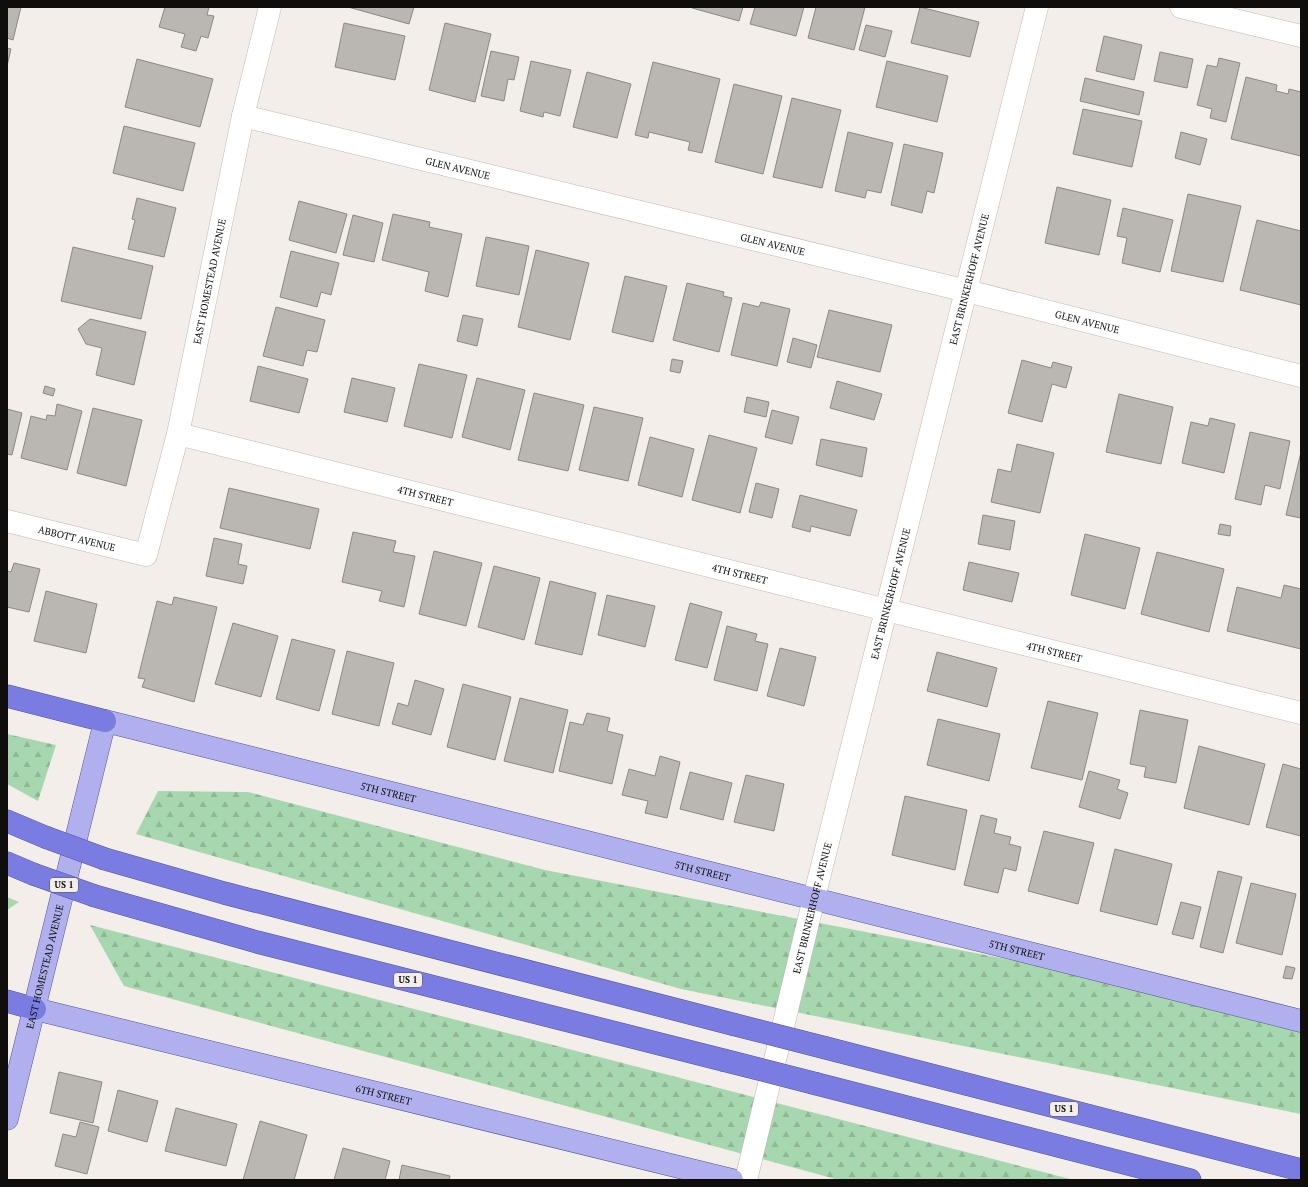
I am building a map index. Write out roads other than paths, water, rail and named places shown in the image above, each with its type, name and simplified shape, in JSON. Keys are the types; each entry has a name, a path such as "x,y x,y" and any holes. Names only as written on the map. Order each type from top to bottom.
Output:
{"highway":[{"path":"7,696 105,721"},
{"name":"US 1","path":"7,821 105,859 224,893 1301,1170"},
{"name":"US 1","path":"7,863 95,896 257,942 1190,1180"},
{"path":"7,1000 35,1009"}],"main road":[{"name":"5TH STREET","path":"105,721 1301,1021"},
{"name":"EAST HOMESTEAD AVENUE","path":"7,1119 105,721"},
{"name":"6TH STREET","path":"35,1009 732,1180"}],"street":[{"name":"EAST HOMESTEAD AVENUE","path":"146,555 178,434 243,116 270,7"},
{"name":"EAST BRINKERHOFF AVENUE","path":"746,1180 814,898 1037,7"},
{"path":"1181,7 1301,36"},
{"name":"GLEN AVENUE","path":"243,116 967,291 1301,376"},
{"name":"4TH STREET","path":"178,434 1301,713"},
{"name":"ABBOTT AVENUE","path":"7,521 146,555"}]}
